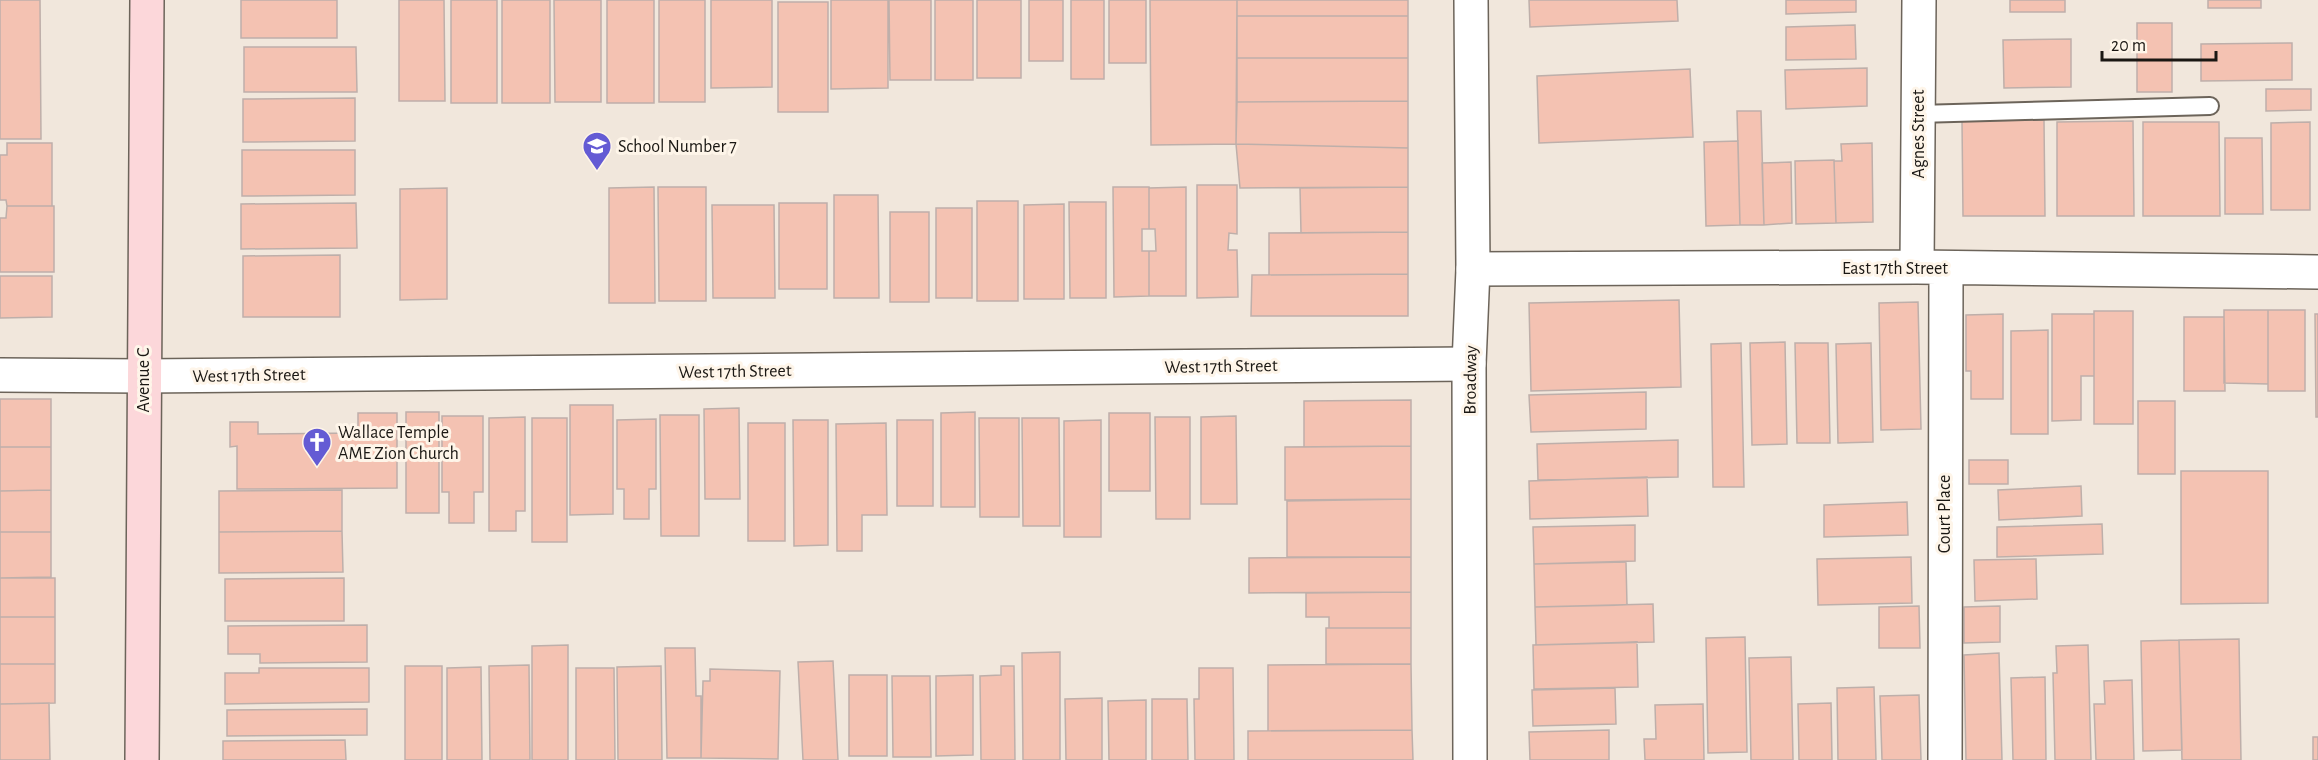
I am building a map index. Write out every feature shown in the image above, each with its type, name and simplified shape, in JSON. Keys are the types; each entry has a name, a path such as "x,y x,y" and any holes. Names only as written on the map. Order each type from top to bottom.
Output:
{"main road":[{"name":"Avenue C","path":"142,760 147,0"}],"street":[{"name":"Broadway","path":"1470,760 1469,364 1473,269 1471,0"},
{"name":"Agnes Street","path":"1919,0 1918,114 1931,268"},
{"name":"East 17th Street","path":"1473,269 1931,268 2318,272"},
{"name":"Court Place","path":"1931,268 1945,760"},
{"name":"West 17th Street","path":"0,375 143,376 1469,364"}],"lane":[{"path":"1918,114 2210,106"}],"building":[{"path":"0,0 40,0 41,139 0,139"},
{"path":"241,0 337,0 337,38 241,38"},
{"path":"399,0 444,0 445,101 399,101"},
{"path":"451,0 497,0 497,103 451,103"},
{"path":"502,0 550,0 550,103 502,103"},
{"path":"554,0 601,0 601,102 555,102"},
{"path":"607,0 654,0 654,103 607,103"},
{"path":"659,0 705,0 705,102 659,102"},
{"path":"711,0 772,0 772,87 711,88"},
{"path":"831,0 888,0 888,88 831,89"},
{"path":"889,0 931,0 931,80 890,80"},
{"path":"935,0 973,0 973,80 935,80"},
{"path":"977,0 1021,0 1021,78 977,78"},
{"path":"1029,0 1063,0 1063,61 1029,61"},
{"path":"1071,0 1104,0 1104,79 1071,79"},
{"path":"1109,0 1146,0 1146,63 1109,63"},
{"path":"1150,0 1237,0 1236,144 1151,145"},
{"path":"1237,0 1408,0 1408,16 1237,16"},
{"path":"1529,0 1677,0 1678,21 1530,27"},
{"path":"1786,0 1856,0 1856,12 1786,14"},
{"path":"2010,0 2065,0 2065,12 2010,12"},
{"path":"2208,0 2261,0 2261,8 2208,8"},
{"path":"778,2 828,2 828,112 778,112"},
{"path":"1237,16 1408,16 1408,58 1237,58"},
{"path":"2137,23 2172,23 2172,92 2137,92"},
{"path":"1855,25 1856,59 1786,60 1786,27"},
{"path":"2071,39 2071,87 2004,88 2003,40"},
{"path":"2292,43 2292,80 2201,81 2201,44"},
{"path":"244,47 356,47 357,92 244,92"},
{"path":"1237,58 1408,58 1408,101 1237,102"},
{"path":"1867,68 1867,106 1786,109 1785,70"},
{"path":"1690,69 1693,137 1539,143 1537,76"},
{"path":"2266,89 2311,89 2311,110 2266,111"},
{"path":"355,98 355,141 243,142 243,99"},
{"path":"1408,101 1408,148 1236,144 1237,102"},
{"path":"1737,111 1761,111 1764,225 1740,225"},
{"path":"2044,120 2045,216 1963,216 1962,121"},
{"path":"2133,121 2134,216 2057,216 2057,122"},
{"path":"2143,122 2219,122 2220,216 2143,216"},
{"path":"2310,122 2310,210 2271,210 2271,123"},
{"path":"2225,138 2262,138 2263,214 2225,214"},
{"path":"1738,141 1740,225 1706,226 1704,142"},
{"path":"7,143 52,143 52,206 7,206 6,200 0,200 0,155 7,155"},
{"path":"1872,143 1873,222 1836,223 1834,161 1842,161 1841,144"},
{"path":"1236,144 1408,148 1408,187 1240,188"},
{"path":"242,150 355,150 355,195 242,196"},
{"path":"1834,160 1836,223 1796,224 1795,161"},
{"path":"1791,162 1792,223 1764,225 1762,163"},
{"path":"1197,185 1237,185 1237,234 1229,233 1228,250 1237,250 1238,297 1197,298"},
{"path":"654,187 655,303 609,303 609,188"},
{"path":"658,187 706,187 706,301 659,301"},
{"path":"1113,187 1149,187 1149,229 1142,229 1142,251 1149,251 1149,296 1114,297"},
{"path":"1186,187 1186,296 1149,296 1149,251 1156,251 1155,229 1149,229 1149,188"},
{"path":"1408,187 1408,232 1301,233 1300,188"},
{"path":"447,188 447,299 400,300 400,189"},
{"path":"834,195 878,195 879,298 834,298"},
{"path":"977,201 1018,201 1018,301 977,301"},
{"path":"1069,202 1106,202 1106,298 1070,298"},
{"path":"356,203 357,248 241,249 241,204"},
{"path":"779,203 827,203 827,289 779,289"},
{"path":"1064,204 1064,299 1024,299 1024,205"},
{"path":"712,205 774,205 775,298 713,298"},
{"path":"7,206 54,206 54,272 0,272 0,218 6,218"},
{"path":"936,208 972,208 972,298 936,298"},
{"path":"890,212 929,212 929,302 890,302"},
{"path":"1408,232 1408,274 1269,275 1269,233"},
{"path":"340,255 340,317 243,317 243,256"},
{"path":"1408,274 1408,316 1251,316 1252,275"},
{"path":"0,276 52,276 52,317 0,318"},
{"path":"1679,300 1681,387 1531,391 1529,303"},
{"path":"1918,302 1921,429 1881,430 1879,303"},
{"path":"2224,310 2268,310 2268,384 2224,383"},
{"path":"2268,310 2305,310 2305,391 2268,391"},
{"path":"2094,311 2133,311 2133,424 2094,424"},
{"path":"2003,314 2003,399 1971,399 1971,371 1966,371 1966,315"},
{"path":"2052,314 2094,314 2094,376 2081,376 2081,420 2052,421"},
{"path":"2315,314 2318,314 2318,417 2316,417"},
{"path":"2184,317 2224,317 2225,391 2184,391"},
{"path":"2048,330 2048,434 2011,434 2011,331"},
{"path":"1785,342 1787,444 1752,445 1750,343"},
{"path":"1741,343 1744,487 1713,487 1711,344"},
{"path":"1795,343 1828,343 1830,443 1797,443"},
{"path":"1871,343 1873,442 1838,443 1836,344"},
{"path":"1646,392 1646,429 1531,432 1529,395"},
{"path":"0,399 51,399 51,447 0,447"},
{"path":"1411,400 1411,446 1304,447 1304,401"},
{"path":"2138,401 2175,401 2175,474 2138,474"},
{"path":"570,405 613,405 613,514 570,515"},
{"path":"739,408 740,499 705,499 704,409"},
{"path":"406,412 439,412 439,513 406,513"},
{"path":"975,412 975,507 941,507 941,413"},
{"name":"Wallace Temple AME Zion Church","path":"358,413 397,413 397,488 237,489 237,446 230,447 230,422 258,422 258,434 358,433"},
{"path":"1109,413 1150,413 1150,491 1109,491"},
{"path":"660,415 699,415 699,536 661,536"},
{"path":"442,416 483,416 483,492 474,492 474,523 449,523 449,492 442,492"},
{"path":"1236,416 1237,504 1201,504 1201,417"},
{"path":"525,417 525,511 516,511 516,531 489,531 489,418"},
{"path":"1155,417 1190,417 1190,519 1156,519"},
{"path":"532,418 567,418 567,542 532,542"},
{"path":"979,418 1019,418 1019,517 980,517"},
{"path":"1022,418 1059,418 1060,526 1023,526"},
{"path":"656,419 656,489 649,489 649,519 624,519 624,489 617,489 617,420"},
{"path":"793,420 828,420 828,545 794,546"},
{"path":"897,420 933,420 933,506 897,506"},
{"path":"1101,420 1101,537 1064,537 1064,421"},
{"path":"748,423 785,423 785,541 748,541"},
{"path":"886,423 887,515 862,515 862,551 837,551 836,424"},
{"path":"1678,440 1678,477 1538,480 1537,444"},
{"path":"1411,446 1411,499 1285,500 1285,447"},
{"path":"0,447 51,447 51,490 0,491"},
{"path":"1969,460 2008,460 2008,484 1969,484"},
{"path":"2181,471 2268,471 2268,603 2181,604"},
{"path":"1647,477 1648,516 1530,519 1529,481"},
{"path":"2081,486 2082,516 1999,520 1998,490"},
{"path":"51,490 51,532 0,532 0,491"},
{"path":"342,490 342,531 219,532 219,491"},
{"path":"1411,499 1411,557 1287,557 1287,501"},
{"path":"1907,502 1908,535 1824,537 1824,505"},
{"path":"2102,524 2103,554 1997,557 1997,527"},
{"path":"1635,525 1635,561 1534,564 1533,527"},
{"path":"342,531 343,572 219,573 219,532"},
{"path":"0,532 51,532 51,577 0,578"},
{"path":"1411,557 1411,592 1249,593 1249,558"},
{"path":"1911,557 1912,603 1818,605 1817,559"},
{"path":"2036,559 2037,599 1975,601 1974,560"},
{"path":"1626,562 1627,605 1535,607 1534,564"},
{"path":"0,578 55,578 55,617 0,617"},
{"path":"344,578 344,621 225,621 225,579"},
{"path":"1411,592 1411,628 1329,628 1329,617 1306,617 1306,593"},
{"path":"1653,604 1654,642 1536,645 1535,607"},
{"path":"1919,606 1920,648 1879,648 1879,607"},
{"path":"2000,606 2000,642 1964,643 1964,607"},
{"path":"0,617 55,617 55,664 0,664"},
{"path":"367,625 367,662 260,663 260,654 228,654 228,626"},
{"path":"1326,628 1411,628 1411,664 1326,664"},
{"path":"1745,637 1747,752 1708,753 1706,638"},
{"path":"2239,639 2241,760 2182,760 2179,640"},
{"path":"2179,640 2182,750 2143,751 2141,641"},
{"path":"1637,642 1638,687 1534,689 1533,645"},
{"path":"568,645 568,760 532,760 532,646"},
{"path":"2088,645 2091,760 2055,760 2053,673 2057,673 2056,646"},
{"path":"665,648 695,648 696,696 701,696 701,758 667,758"},
{"path":"1060,652 1060,760 1023,760 1022,653"},
{"path":"1999,653 2002,760 1966,760 1964,655"},
{"path":"1791,657 1793,760 1751,760 1749,658"},
{"path":"833,661 838,760 803,760 798,662"},
{"path":"0,664 55,664 55,703 0,704"},
{"path":"1411,664 1412,730 1268,731 1268,665"},
{"path":"529,665 530,760 490,760 489,666"},
{"path":"405,666 442,666 442,760 405,760"},
{"path":"661,666 662,760 618,760 617,667"},
{"path":"1001,666 1014,666 1015,760 981,760 980,676 1001,675"},
{"path":"481,667 482,760 447,760 447,668"},
{"path":"259,668 369,668 369,702 225,704 225,673 259,673"},
{"path":"576,668 614,668 615,760 576,760"},
{"path":"1199,668 1233,668 1234,760 1195,760 1194,699 1199,699"},
{"path":"710,669 780,671 778,759 701,758 703,681 710,681"},
{"path":"849,675 887,675 887,756 849,756"},
{"path":"973,675 973,755 936,756 936,676"},
{"path":"892,676 930,676 931,757 893,757"},
{"path":"2045,677 2046,760 2013,760 2011,678"},
{"path":"2132,680 2134,760 2096,760 2094,704 2105,704 2104,681"},
{"path":"1874,687 1876,760 1838,760 1837,688"},
{"path":"1615,688 1616,724 1533,726 1532,690"},
{"path":"1919,695 1921,760 1882,760 1880,696"},
{"path":"1102,698 1102,760 1066,760 1065,699"},
{"path":"1152,699 1187,699 1188,760 1152,760"},
{"path":"1146,700 1146,760 1109,760 1108,701"},
{"path":"49,703 50,760 0,760 0,704"},
{"path":"1831,703 1832,760 1799,760 1798,704"},
{"path":"1703,704 1704,760 1645,760 1644,739 1656,739 1655,705"},
{"path":"367,709 367,735 227,736 227,710"},
{"path":"1412,730 1413,760 1248,760 1248,731"},
{"path":"1609,730 1609,760 1530,760 1529,732"},
{"path":"2313,737 2318,737 2318,760 2313,760"},
{"path":"345,740 346,760 223,760 223,741"}],"place":[{"name":"School Number 7","path":"597,172"},
{"name":"Wallace Temple AME Zion Church","path":"317,468"}]}
